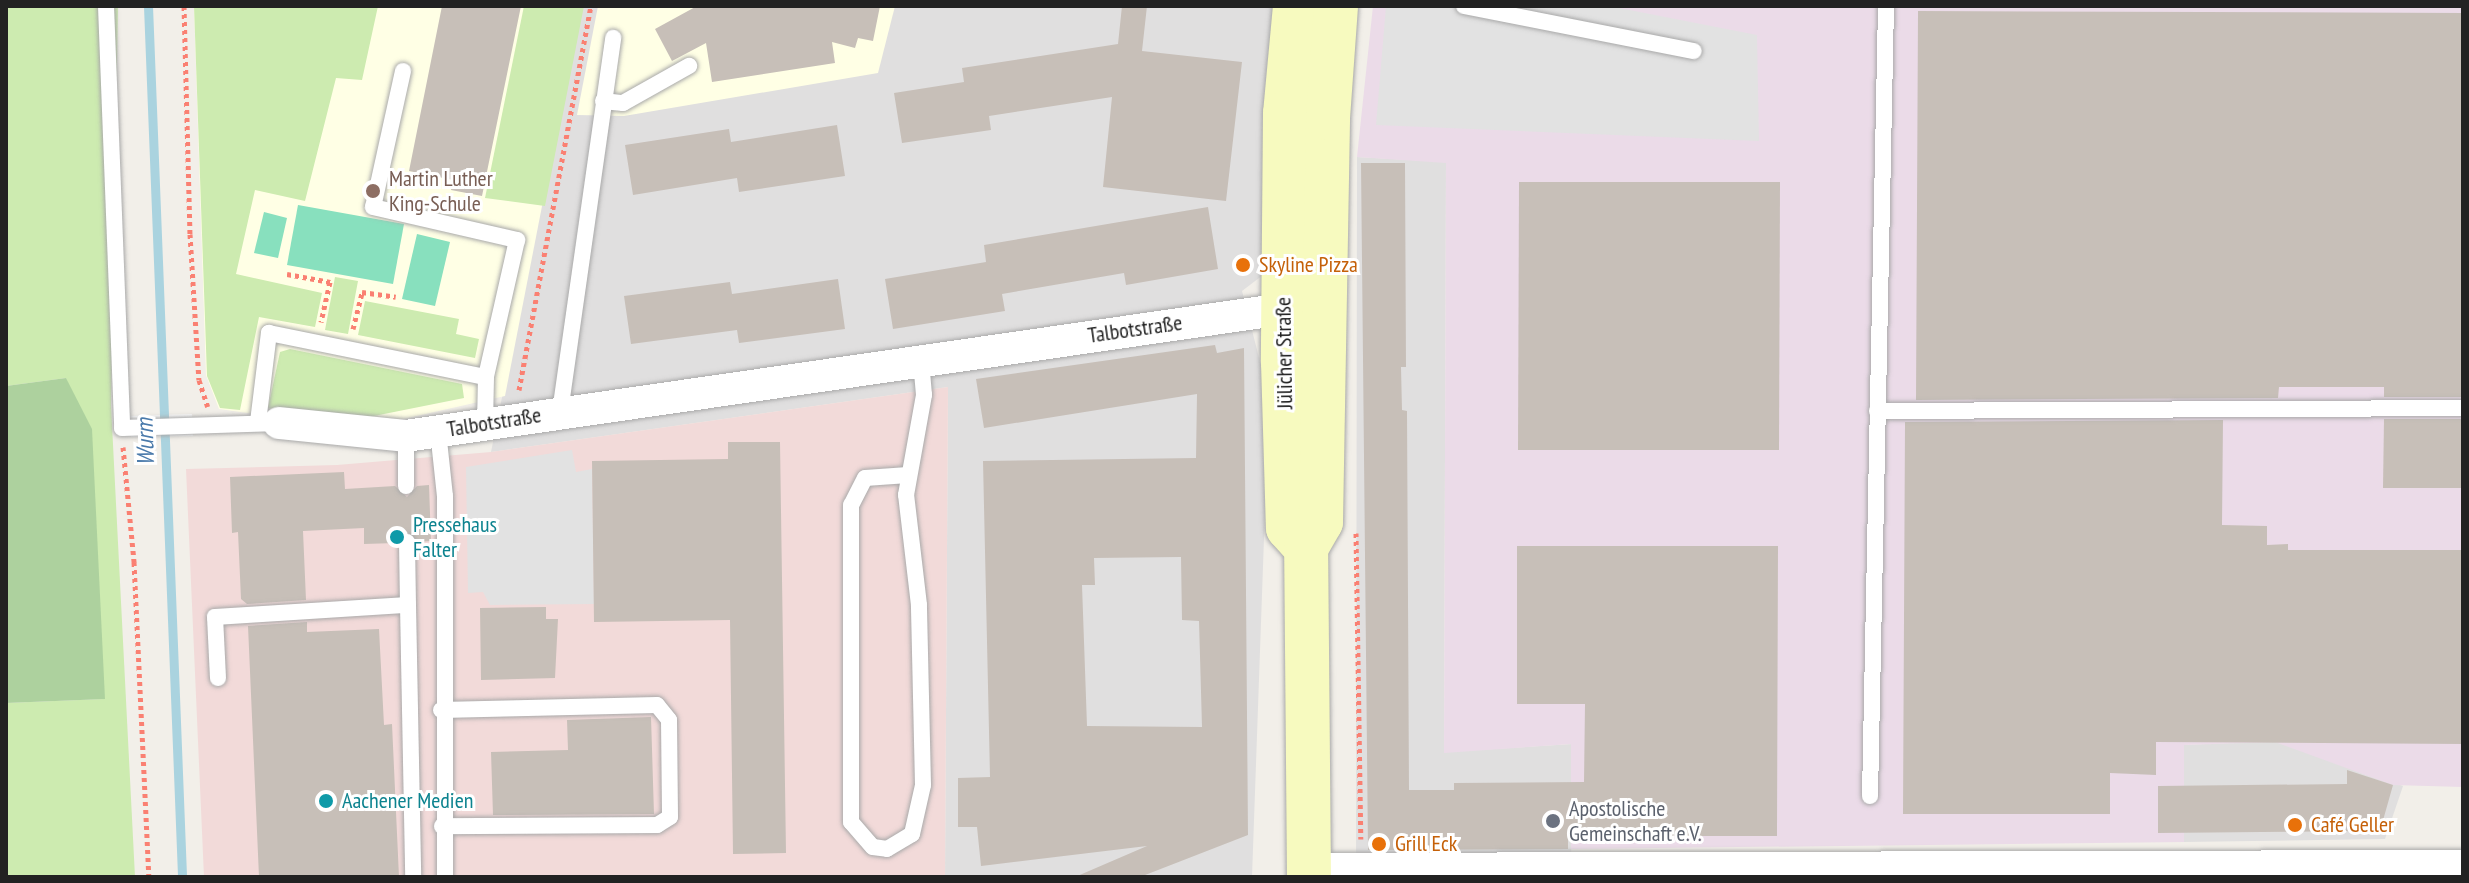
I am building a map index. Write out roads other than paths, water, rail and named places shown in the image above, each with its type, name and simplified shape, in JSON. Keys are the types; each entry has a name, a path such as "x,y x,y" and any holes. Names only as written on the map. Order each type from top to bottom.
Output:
{"main road":[{"name":"Jülicher Straße","path":"1295,6 1285,113 1321,522 1306,548 1309,873"},
{"name":"Jülicher Straße","path":"1303,308 1336,6"}],"street":[{"name":"Talbotstraße","path":"268,423 406,436 921,358 1303,308"},
{"path":"1309,873 1730,870 2188,874 2463,866"}],"lane":[{"name":"Talbotstraße","path":"106,6 126,428 268,423"},
{"path":"1464,6 1694,51"},
{"path":"1870,796 1886,6"},
{"path":"560,412 613,38"},
{"path":"603,101 623,103 689,66"},
{"path":"403,71 373,207 517,240 486,377 499,421"},
{"path":"268,423 269,333 486,377"},
{"path":"908,475 865,478 851,505 851,822 873,847 887,849 912,834 923,785 919,605 909,552 908,475 924,395 921,358"},
{"path":"1877,411 2463,408"},
{"path":"438,431 445,496 441,710 445,877"},
{"path":"406,436 406,486"},
{"path":"407,542 413,877"},
{"path":"218,678 215,617 408,605"},
{"path":"441,710 657,705 669,720 670,817 657,825 442,826"}],"waterway":[{"name":"Wurm","path":"148,6 182,877"}],"place":[{"name":"Martin Luther King-Schule","path":"373,191"},
{"name":"Skyline Pizza","path":"1243,265"},
{"name":"Pressehaus Falter","path":"397,537"},
{"name":"Aachener Medien","path":"326,801"},
{"name":"Apostolische Gemeinschaft e.V.","path":"1553,821"},
{"name":"Café Geller","path":"2295,825"},
{"name":"Grill Eck","path":"1379,844"}]}
